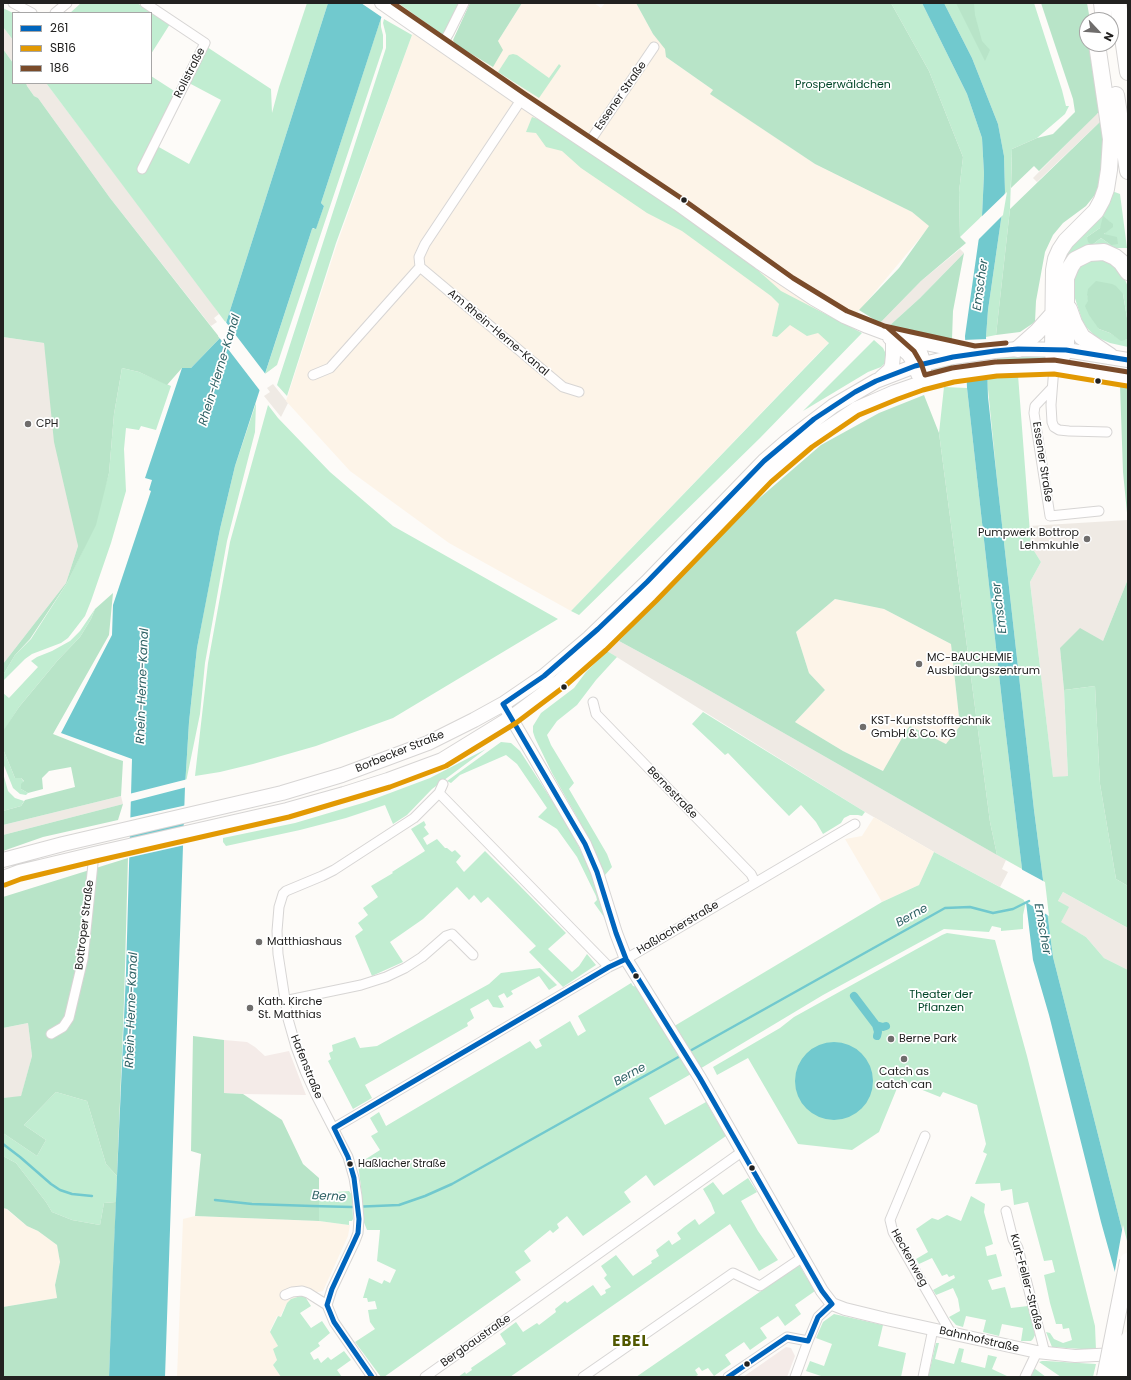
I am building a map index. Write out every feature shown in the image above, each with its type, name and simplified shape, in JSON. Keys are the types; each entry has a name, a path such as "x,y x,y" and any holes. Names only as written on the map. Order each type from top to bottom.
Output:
{"highway":[{"path":"1118,3 1128,72"},
{"path":"1098,52 1111,139 1111,156 1106,189 1096,211 1073,233 1060,250 1054,270 1060,309 1074,323 1082,337 1110,356"},
{"path":"1109,52 1128,171"},
{"path":"1054,367 1059,350 1060,309 1066,278 1068,270 1075,260 1093,252 1104,252 1110,254 1121,262 1128,272"},
{"path":"1018,349 1060,309"},
{"path":"1105,1377 1128,1261"},
{"path":"1120,1377 1127,1349"}],"main road":[{"path":"876,381 890,370 892,365 893,356 888,337"},
{"path":"911,340 953,353 975,353 1018,349 1059,350 1110,356 1128,360"},
{"path":"920,364 953,353"},
{"name":"Borbecker Straße","path":"94,854 287,810 344,794 412,772 442,760 512,718 560,681 600,637 646,582 764,461 814,419 855,392 876,381 920,364"},
{"path":"921,383 953,375 996,368 1054,367 1128,379"},
{"name":"Borbecker Straße","path":"3,860 120,830 282,793 342,776 428,743 503,704 600,637 651,596 761,482 808,441 856,409 895,392 921,383"},
{"path":"3,878 19,872 94,854"}],"street":[{"path":"13,3 30,12"},
{"path":"56,12 67,3"},
{"name":"Rollstraße","path":"142,169 205,42 145,3"},
{"path":"381,3 802,292 844,317 888,337 911,340 921,352 920,364"},
{"path":"442,45 464,3"},
{"name":"Essener Straße","path":"588,144 654,47"},
{"path":"313,375 330,368 420,267 420,257 425,244 521,100"},
{"name":"Am Rhein-Herne-Kanal","path":"420,267 559,384 569,390 579,392"},
{"path":"888,337 920,364 925,374 921,383"},
{"name":"Essener Straße","path":"1054,367 1050,405 1054,427 1059,430 1069,431 1107,432"},
{"name":"Essener Straße","path":"1052,388 1035,406 1034,413 1050,516 1099,511"},
{"name":"Bernestraße","path":"593,702 596,714 751,874 755,882"},
{"path":"503,704 585,844 597,872 614,928 626,959 634,974 675,1036 743,1151 822,1291 832,1304 818,1317 796,1377"},
{"name":"Hafenstraße","path":"327,1304 332,1289 356,1241 359,1219 357,1196 350,1161 316,1095 296,1048 284,1001 278,954 277,931 279,907 283,894 286,891 334,870 414,818 439,793 443,784"},
{"path":"439,793 609,967"},
{"name":"Haßlacherstraße","path":"334,1128 855,824"},
{"name":"Bottroper Straße","path":"51,1034 63,1028 69,1018 83,959 94,854"},
{"path":"284,1001 361,985 386,977 405,968 422,957 446,936 452,934 473,955"},
{"name":"Heckenweg","path":"925,1136 890,1220 893,1232 951,1333"},
{"name":"Bergbaustraße","path":"425,1377 743,1151"},
{"name":"Kurt-Feller-Straße","path":"1006,1211 1013,1239 1018,1248 1041,1353"},
{"path":"583,1377 733,1273 760,1286 803,1257"},
{"path":"285,1295 302,1291 308,1292 327,1304 334,1322 372,1377"},
{"name":"Bahnhofstraße","path":"832,1304 845,1309 1041,1353 1075,1356 1127,1349"},
{"path":"923,1377 933,1329"},
{"path":"728,1377 787,1337 808,1341"},
{"path":"1025,1377 1041,1353"}],"shaded area":[{"path":"522,3 594,3 601,8 605,3 636,3 653,34 666,49 666,57 713,90 711,94 815,164 912,212 930,226 859,311 571,611 449,543 350,471 286,401 337,244 412,35 421,19 446,37 453,40 455,45 498,41"},
{"path":"3,27 12,39 12,62 3,49"},
{"path":"26,84 47,84 208,297 219,314 214,318 217,322 211,326 110,198 38,98 34,96"},
{"path":"1097,113 1103,119 1037,182 1033,178"},
{"path":"960,249 964,253 920,298 888,327 879,324 921,281"},
{"path":"3,337 44,343 78,546 66,583 3,664"},
{"path":"273,384 288,403 281,417 264,396 270,392 267,388"},
{"path":"1128,520 1128,579 1103,641 1060,648 1064,690 1068,776 1053,778 1030,582 1041,562 1031,546 1029,526"},
{"path":"835,599 884,609 951,644 960,726 947,744 906,731 884,771 843,751 795,722 825,690 809,673 796,632"},
{"path":"619,641 691,680 1006,860 1002,869 1008,872 1000,887 934,852 865,812 607,651"},
{"path":"121,796 123,804 3,835 3,825"},
{"path":"874,817 934,852 919,885 882,902 845,839 862,836"},
{"path":"1063,892 1128,928 1128,970 1104,958 1086,937 1060,922 1058,901"},
{"path":"28,1023 32,1056 21,1097 3,1098 3,1028"},
{"path":"224,1040 247,1042 265,1056 289,1051 306,1095 224,1093"},
{"path":"3,1208 27,1226 38,1231 57,1245 60,1262 55,1285 57,1298 3,1307"},
{"path":"195,1216 319,1221 350,1225 348,1236 323,1291 304,1295 287,1303 280,1317 277,1316 270,1331 278,1346 277,1360 273,1365 281,1377 177,1377 183,1219"},
{"path":"786,1347 791,1348 795,1356 787,1377 743,1377"}],"green space":[{"path":"81,3 137,3 151,12 71,12"},
{"path":"307,3 328,3 226,323 47,84 152,84 152,77 182,96 157,146 189,164 221,100 189,83 207,47 271,89 272,113 279,87"},
{"path":"398,3 462,3 446,37"},
{"path":"470,3 522,3 498,41 503,50 493,67 455,44 453,40"},
{"name":"Prosperwäldchen","path":"636,3 891,3 929,71 963,157 959,192 960,237 966,243 921,281 879,324 859,310 899,268 929,226 912,212 815,164 710,94 713,90 666,57 665,49 653,34"},
{"path":"891,3 922,3 967,94 982,138 984,174 982,216 960,237 959,192 963,157 929,71"},
{"path":"944,3 1034,3 1066,106 1069,106 1065,114 1037,138 1012,149 1010,209 996,335 986,337 988,310 1005,192 1004,156 998,124 972,58"},
{"path":"956,3 974,3 975,15 982,41 990,50 985,61"},
{"path":"1041,3 1087,3 1089,12 1079,12 1079,52 1094,52 1103,108 1039,171 1034,166 1011,188 1012,149 1037,138 1053,134 1075,112 1073,99"},
{"path":"3,8 12,12 12,39 3,27"},
{"path":"152,13 170,24 152,52"},
{"path":"381,18 383,48 277,365 265,374 312,229 316,228 324,206 321,203"},
{"path":"384,19 412,35 336,243 287,396 277,385 386,48 386,35 383,23"},
{"path":"3,49 12,62 12,84 26,84 34,96 38,98 110,198 220,338 191,368 182,368 167,385 139,372 122,368 114,414 109,473 96,525 67,583 30,639 15,655 3,675 3,664 66,583 78,546 54,442 44,343 3,337"},
{"path":"509,55 517,55 549,78 559,64 561,66 539,98 498,72"},
{"path":"532,117 547,122 743,257 781,291 862,333 760,438 579,615 571,611 829,343 818,333 807,336 790,325 777,337 772,336 779,304 771,296 682,231 647,213 581,168 562,151 546,147 536,133 526,132"},
{"path":"1103,119 1108,148 1102,186 1086,206 1063,223 1053,235 1045,252 1036,301 1035,322 1020,332 996,335 1010,209"},
{"path":"1112,191 1120,194 1127,248 1096,248 1060,287 1065,255","holes":["1107,220 1110,222 1104,235 1111,245 1101,238 1092,245 1087,237 1100,228"]},
{"path":"1103,216 1113,224 1113,227 1104,234 1117,237 1118,244 1111,245 1101,238 1092,245 1088,242 1087,237 1100,228"},
{"path":"964,253 953,311 952,339 888,327 920,298"},
{"path":"1091,258 1108,259 1120,270 1126,282 1128,287 1128,324 1123,294 1087,295 1099,329 1110,333 1121,340 1128,339 1128,347 1110,343 1096,337 1086,327 1082,320 1071,286 1076,269"},
{"path":"1096,281 1112,284 1116,286 1123,294 1128,324 1128,339 1121,341 1110,333 1099,329 1089,315 1085,306 1088,301 1088,289"},
{"path":"874,340 883,348 887,356 886,362 881,367 868,372 803,411"},
{"path":"1047,355 1046,359 997,360 997,356"},
{"path":"952,363 952,369 936,372 931,369"},
{"path":"122,368 139,372 171,386 156,430 141,426 139,430 126,428 124,449 126,491 111,543 91,601 85,616 68,638 61,643 32,654 3,681 3,675 15,655 31,639 67,583 83,550 109,473 114,414"},
{"path":"1018,375 1031,546 1041,562 1030,582 1053,777 1068,776 1064,690 1095,686 1100,784 1116,879 1128,886 1128,928 1063,892 1058,901 1069,907 1061,922 1086,937 1104,958 1128,970 1128,1253 1053,957 1034,810 987,379"},
{"path":"1120,385 1128,388 1128,523 1123,472"},
{"path":"944,387 967,388 1022,869 997,855 990,822 939,433"},
{"path":"924,395 939,433 990,822 997,855 691,680 619,641 726,527 821,445 879,413","holes":["835,599 884,609 951,644 960,726 946,744 910,726 883,771 843,751 795,722 825,690 809,673 796,632"]},
{"path":"256,403 255,432 227,541 205,663 200,714 185,787 189,722 197,648 220,529 235,466"},
{"path":"268,405 278,418 330,472 393,526 558,619 393,718 316,746 253,764 195,776 208,663 230,542"},
{"path":"1128,579 1128,886 1116,879 1100,784 1095,686 1064,690 1060,648 1080,628 1103,641"},
{"path":"113,593 109,635 53,734 123,761 121,796 3,825 3,811 21,806 25,800 75,787 71,767 49,771 42,778 43,789 28,793 21,789 21,784 24,781 21,778 15,778 3,749 3,731 19,707 58,660 80,637 95,609"},
{"path":"95,609 80,637 58,660 19,707 3,732 3,693 9,698 38,667 31,661 70,641 80,631"},
{"path":"607,651 617,657 596,680 577,705 557,721 547,735 551,745 574,783 569,789 607,854 612,867 605,875 596,854 552,773 535,738 533,726 541,713 574,688 586,672"},
{"path":"703,712 865,812 862,816 850,815 844,818 841,823 823,834 816,822 801,805 789,816 728,753 725,755 692,724"},
{"path":"501,742 511,743 520,751 562,816 579,847 595,882 604,917 594,903 597,900 596,896 577,857 557,829 538,817 547,808 517,764 506,755 460,775 451,783 447,781"},
{"path":"3,749 15,778 21,778 24,782 21,789 28,793 26,795 20,794 13,788 3,763"},
{"path":"486,749 432,789 407,815 393,824 385,805 346,818 300,830 226,846 223,842 223,838 295,823 366,802 430,778"},
{"path":"3,773 8,791 15,798 24,801 21,806 3,811"},
{"path":"123,804 118,820 43,837 3,851 3,835"},
{"path":"424,821 426,825 424,827 429,834 423,838 427,845 437,839 445,848 452,852 455,850 461,856 456,862 464,872 485,851 519,885 566,933 548,949 572,972 579,966 587,954 596,965 563,987 529,952 536,946 488,897 481,903 474,895 469,900 457,887 423,919 390,942 403,962 372,976 355,936 363,930 358,923 368,915 363,908 378,897 371,886 425,851 411,829"},
{"path":"934,852 1026,901 1023,915 1023,929 1001,931 1001,928 992,926 989,932 944,929 823,995 649,1098 665,1125 706,1102 726,1136 654,1186 646,1175 624,1192 631,1202 583,1236 567,1216 557,1224 559,1228 553,1233 550,1230 524,1251 531,1261 515,1272 521,1280 384,1377 381,1377 355,1342 375,1329 370,1322 368,1310 377,1309 375,1301 368,1302 367,1298 363,1298 369,1278 382,1284 384,1280 390,1283 396,1270 377,1261 380,1230 367,1230 363,1220 358,1164 380,1150 371,1136 378,1132 370,1118 379,1112 386,1126 530,1041 536,1049 542,1046 539,1040 570,1021 578,1036 586,1031 578,1016 631,983 633,986 638,987 666,1031 882,902 919,885"},
{"path":"128,858 117,1176 106,1164 87,1101 56,1092 24,1125 46,1140 37,1156 3,1133 3,1098 21,1096 32,1056 28,1023 3,1028 3,897"},
{"name":"Berne Park","path":"947,933 995,940 1027,1056 1095,1326 1096,1350 1052,1347 1046,1332 1050,1333 1054,1339 1063,1343 1072,1340 1069,1328 1063,1329 1062,1324 1056,1324 1050,1303 1044,1275 1055,1272 1052,1260 1044,1261 1028,1202 1014,1205 1012,1189 1001,1191 1000,1183 975,1184 987,1154 983,1152 986,1144 977,1105 943,1092 940,1097 900,1081 879,1132 852,1150 798,1144 748,1058 717,1075 713,1067 780,1028 794,1017"},
{"path":"540,968 557,985 549,990 539,976 511,991 513,994 507,998 504,993 498,996 504,1007 493,1007 488,999 470,1009 474,1018 467,1023 468,1026 365,1085 372,1098 353,1109 328,1061 331,1059 329,1053 333,1051 332,1045 355,1037 360,1048 377,1046 489,984 501,973"},
{"path":"193,1036 224,1040 224,1093 243,1094 282,1120 303,1164 319,1178 319,1221 195,1216 201,1154 191,1151"},
{"path":"56,1092 87,1101 106,1164 117,1176 116,1202 104,1203 100,1225 72,1220 52,1212 16,1163 3,1156 3,1133 37,1156 46,1140 24,1125"},
{"path":"3,1156 16,1163 52,1212 72,1220 100,1225 104,1203 116,1202 109,1377 3,1377 3,1307 57,1298 55,1285 60,1262 57,1245 38,1231 27,1226 7,1209 3,1208"},
{"path":"748,1178 757,1192 741,1201 758,1231 778,1260 759,1271 730,1224 510,1377 458,1377 465,1372 466,1374 472,1370 471,1368 506,1344 500,1334 516,1322 523,1332 537,1323 539,1325 556,1312 555,1309 565,1301 567,1303 593,1285 601,1296 606,1293 605,1290 611,1287 604,1278 607,1275 601,1266 616,1255 633,1276 652,1263 651,1261 659,1256 656,1250 669,1240 672,1245 681,1239 677,1233 684,1227 695,1219 699,1225 715,1213 703,1189 713,1182 723,1195"},
{"path":"349,1191 352,1195 353,1219 352,1221 349,1221 349,1225 319,1221 319,1193"},
{"path":"971,1196 985,1204 984,1212 993,1244 985,1247 987,1256 996,1254 1002,1276 988,1280 992,1290 1005,1287 1011,1308 1028,1306 1035,1335 1031,1341 1021,1341 1023,1328 1002,1324 999,1336 983,1332 986,1320 966,1316 963,1327 956,1325 949,1317 960,1311 958,1299 953,1288 936,1295 933,1290 955,1278 954,1275 949,1277 947,1274 942,1276 932,1258 919,1264 916,1259 928,1252 916,1229 932,1218 938,1220 947,1215 961,1221"},
{"path":"799,1265 815,1291 795,1305 801,1314 785,1326 778,1316 760,1328 767,1338 750,1350 744,1342 725,1355 731,1364 714,1376 708,1368 702,1371 699,1367 695,1370 698,1375 694,1377 636,1377"},
{"path":"304,1295 311,1306 300,1313 311,1328 322,1321 330,1333 318,1343 320,1346 310,1353 314,1360 318,1358 321,1363 328,1357 331,1360 344,1351 351,1360 337,1370 342,1377 281,1377 273,1365 277,1360 273,1349 278,1346 270,1332 278,1316 281,1317 287,1303 291,1299"},
{"path":"834,1314 883,1325 878,1346 906,1353 901,1377 824,1377 806,1371 810,1361 824,1366 832,1344 816,1338 823,1322"},
{"path":"936,1343 939,1343 935,1359 954,1364 959,1348 964,1349 961,1362 985,1368 988,1355 997,1357 992,1369 1009,1377 928,1377"},
{"path":"1039,1362 1096,1364 1093,1377 1061,1377"},
{"path":"1034,1368 1046,1377 1030,1377"}],"water":[{"name":"Rhein-Herne-Kanal","path":"328,3 386,3 321,203 324,206 316,229 312,229 235,466 220,529 197,648 189,722 185,787 165,1377 109,1377 126,973 132,759 61,733 112,635 113,605 151,491 149,490 152,480 145,478 182,368 191,368 220,338 226,323"},
{"name":"Emscher","path":"922,3 944,3 972,58 998,124 1004,156 1005,192 988,310 986,337 988,397 1034,810 1053,957 1128,1253 1128,1319 1101,1222 1049,1015 1033,960 967,388 965,336 982,216 984,174 982,138 967,94"},
{"path":"834,1042 849,1045 862,1053 870,1066 873,1081 870,1096 862,1109 849,1117 834,1120 819,1117 806,1109 798,1096 795,1081 798,1066 806,1053 819,1045"}],"pier":[{"path":"361,3 388,3 383,18"},
{"path":"1007,192 1003,215 977,241 980,218"},
{"path":"225,321 267,376 261,392 218,336"},
{"path":"988,339 989,378 965,382 963,340"},
{"path":"188,779 187,787 129,802 129,794"},
{"path":"187,805 186,822 128,835 128,818"},
{"path":"186,827 185,845 127,858 128,840"},
{"path":"1019,868 1045,882 1049,916 1024,901"},
{"path":"1123,1225 1128,1245 1128,1321 1126,1320 1114,1276"}],"waterway":[{"name":"Berne","path":"688,1052 945,908 970,907 993,913 1013,909 1029,901"},
{"path":"854,996 876,1025 883,1027 886,1026"},
{"path":"876,1025 878,1032 877,1036"},
{"name":"Berne","path":"215,1200 252,1204 312,1206 352,1207 399,1205 425,1196 452,1184 682,1055"},
{"name":"Berne","path":"3,1144 60,1190 72,1194 92,1196"}],"transit line":[{"name":"186","path":"393,3 525,94 681,198 793,278 847,311 887,327 914,351 921,363 925,375 952,368 995,362 1054,360 1128,372"},
{"name":"186","path":"884,326 975,346 1006,343"},
{"name":"261","path":"728,1377 787,1337 808,1341 818,1317 832,1304 822,1291 700,1078 626,959 616,933 597,872 585,844 503,704 544,676 598,629 647,582 764,461 814,419 855,392 876,381 915,366 953,357 995,351 1018,349 1066,350 1128,360"},
{"name":"SB16","path":"5,885 21,879 96,861 289,817 390,787 446,766 516,723 565,686 606,650 656,601 771,482 812,447 859,415 923,390 954,382 997,376 1054,374 1127,386"},
{"name":"261","path":"372,1377 334,1322 327,1305 332,1289 358,1233 359,1219 354,1178 348,1157 334,1128 609,967 626,959"}],"place":[{"name":"CPH","path":"28,424"},
{"name":"Pumpwerk Bottrop Lehmkuhle","path":"1087,539"},
{"name":"MC-BAUCHEMIE Ausbildungszentrum","path":"919,664"},
{"name":"KST-Kunststofftechnik GmbH & Co. KG","path":"863,727"},
{"name":"Matthiashaus","path":"259,942"},
{"name":"Kath. Kirche St. Matthias","path":"250,1008"},
{"name":"Berne Park","path":"891,1039"},
{"name":"Catch as catch can","path":"904,1059"},
{"name":"Haßlacher Straße","path":"350,1164"}],"district":[{"name":"EBEL","path":"631,1342"}],"park label":[{"name":"Theater der Pflanzen","path":"941,1001"}]}
